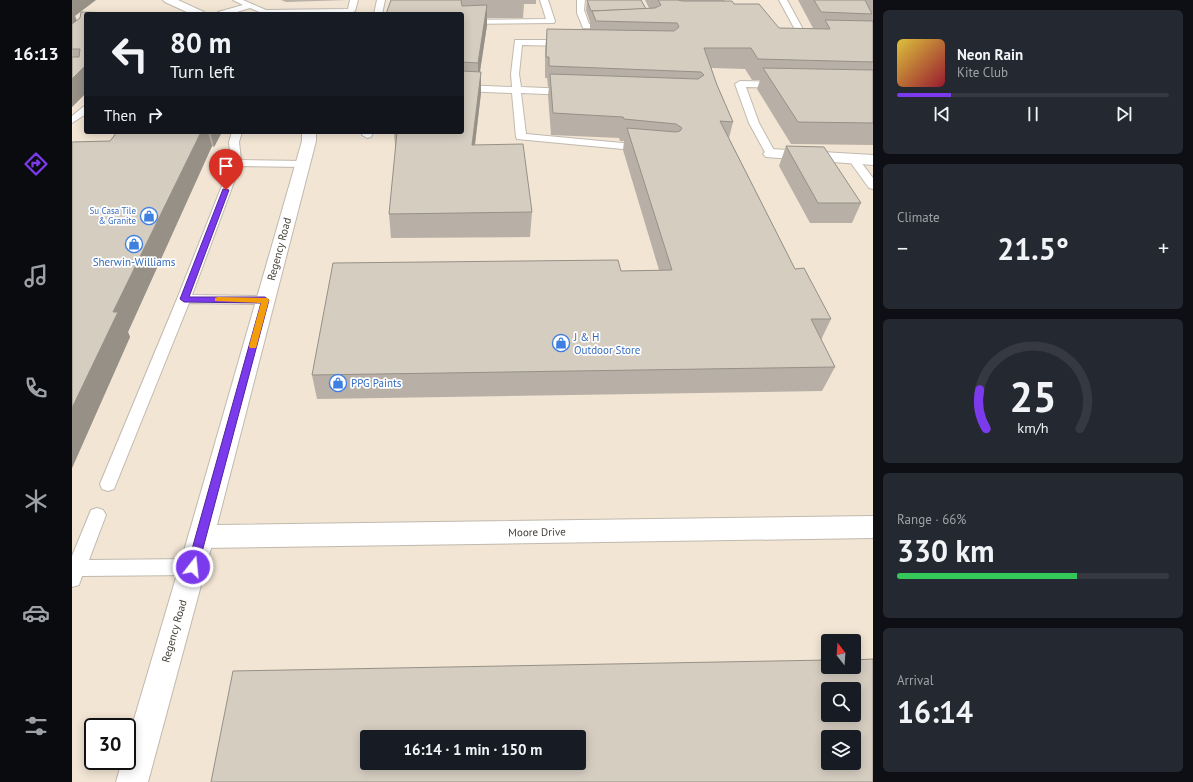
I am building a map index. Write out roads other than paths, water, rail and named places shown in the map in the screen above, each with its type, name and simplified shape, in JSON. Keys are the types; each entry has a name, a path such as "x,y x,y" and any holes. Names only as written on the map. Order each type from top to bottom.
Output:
{"street":[{"path":"169,0 196,12"},
{"name":"Regency Road","path":"132,782 201,538 309,141 309,134"},
{"path":"771,154 873,160"},
{"name":"Moore Drive","path":"201,538 873,527"}],"lane":[{"path":"237,0 265,12 352,11 354,0"},
{"path":"378,12 381,0"},
{"path":"464,22 550,21 544,0"},
{"path":"589,0 581,0 580,5 580,15 586,26 620,26"},
{"path":"783,0 802,35 825,36"},
{"path":"228,12 249,6"},
{"path":"571,43 518,42 515,74 521,137 655,149"},
{"path":"771,154 754,123 740,84 787,85"},
{"path":"464,88 578,92"},
{"path":"72,120 84,112"},
{"path":"108,484 184,299 236,163 234,142 236,134"},
{"path":"854,159 873,186"},
{"path":"236,163 302,164"},
{"path":"184,299 265,300"},
{"path":"97,515 74,574 193,567"}],"place":[{"name":"Su Casa Tile & Granite","path":"149,216"},
{"name":"Sherwin-Williams","path":"134,244"},
{"name":"J & H Outdoor Store","path":"561,343"},
{"name":"PPG Paints","path":"338,383"}]}
